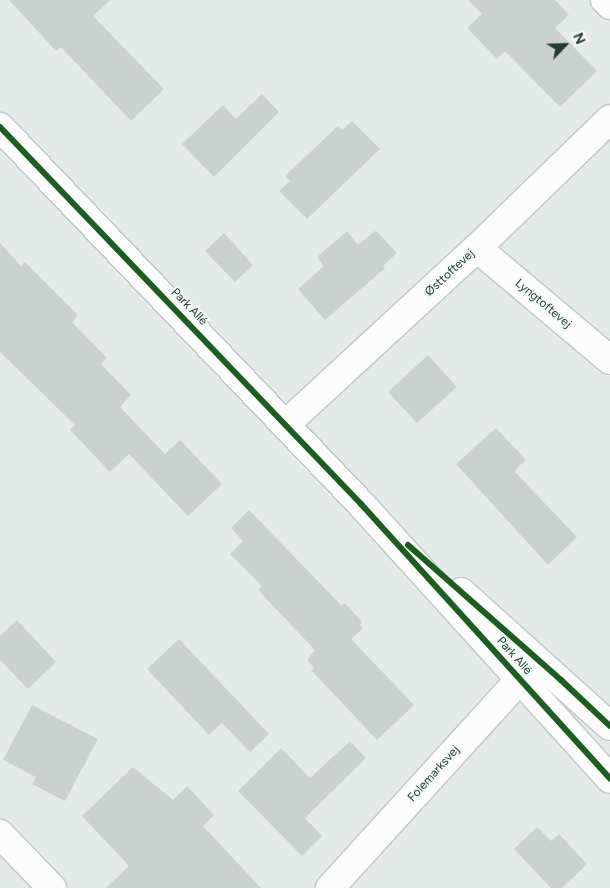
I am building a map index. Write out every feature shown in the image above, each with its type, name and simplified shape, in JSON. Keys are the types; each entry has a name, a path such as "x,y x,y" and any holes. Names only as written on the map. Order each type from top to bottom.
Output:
{"street":[{"path":"605,0 610,5"},
{"name":"Østtoftevej","path":"286,424 476,248 610,119"},
{"name":"Park Allé","path":"0,126 361,504 529,669 610,779"},
{"name":"Lyngtoftevej","path":"476,248 610,360"},
{"name":"Park Allé","path":"529,669 610,726"},
{"name":"Folemarksvej","path":"330,888 529,669"},
{"path":"0,834 52,888"}],"building":[{"path":"9,0 110,0 93,16 164,89 131,121 61,47 56,51"},
{"path":"468,0 555,0 569,15 555,28 597,71 560,107 505,51 497,59 467,28 482,14"},
{"path":"262,94 279,112 214,177 182,144 223,105 236,119"},
{"path":"352,121 380,149 307,219 279,191 290,181 285,176 338,126 342,130"},
{"path":"347,231 358,245 375,231 397,253 383,266 385,268 325,320 298,289 324,266 317,257"},
{"path":"224,233 253,265 235,282 205,251"},
{"path":"0,243 21,266 25,262 78,315 72,322 107,358 101,364 131,395 120,407 165,454 180,440 222,484 188,516 129,454 110,472 70,430 75,425 0,352"},
{"path":"428,355 457,387 417,423 388,392"},
{"path":"496,428 526,460 515,472 577,537 548,565 456,464"},
{"path":"249,510 342,606 345,603 362,622 360,625 363,628 351,639 414,705 377,740 311,670 314,668 307,660 315,650 258,590 262,586 230,554 243,541 231,528"},
{"path":"17,620 56,662 28,689 0,660 0,636"},
{"path":"179,639 269,734 250,752 222,723 209,735 147,669"},
{"path":"32,705 98,739 65,801 32,784 36,777 3,760"},
{"path":"350,741 366,758 305,818 322,836 302,856 238,791 281,748 310,778"},
{"path":"133,767 173,800 187,786 214,815 203,826 261,888 106,888 129,866 82,816"},
{"path":"537,827 551,841 559,834 587,864 562,888 551,888 514,849"}],"cycle path":[{"path":"0,127 361,504 610,779"},
{"path":"408,545 561,680 610,726"}]}
